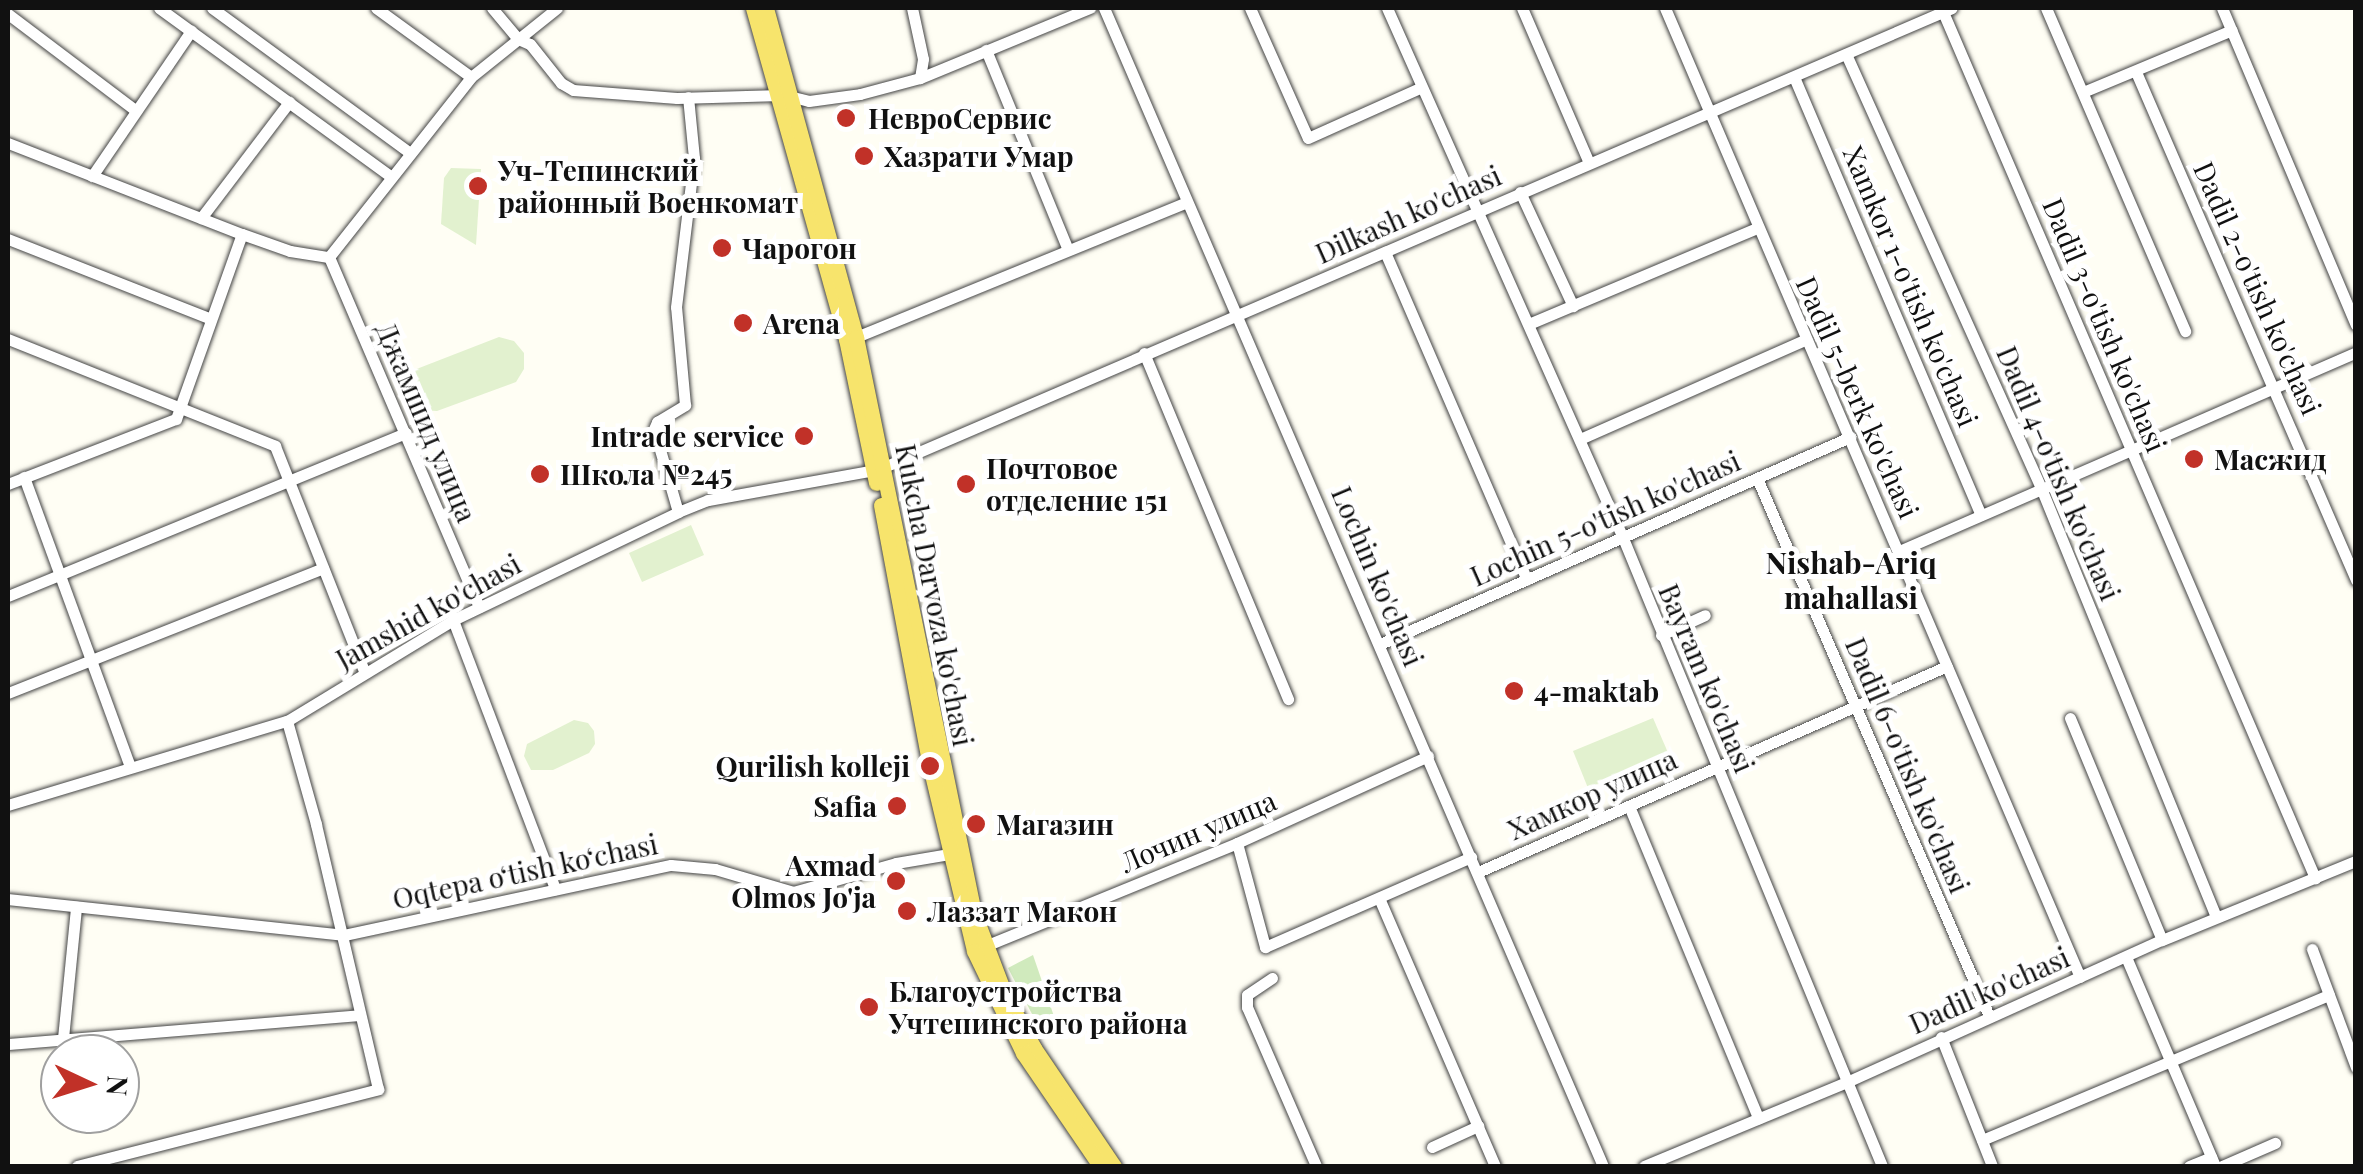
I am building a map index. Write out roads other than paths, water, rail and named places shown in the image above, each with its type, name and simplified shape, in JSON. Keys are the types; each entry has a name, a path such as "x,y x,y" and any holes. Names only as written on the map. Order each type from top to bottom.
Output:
{"main road":[{"name":"Kukcha Darvoza ko'chasi","path":"754,8 787,96"},
{"name":"Kukcha Darvoza ko'chasi","path":"766,8 851,338 954,854 979,948 1023,1053 1100,1166"},
{"name":"Kukcha Darvoza ko'chasi","path":"979,948 1034,1048 1114,1166"}],"street":[{"path":"159,8 389,175"},
{"path":"212,8 409,152"},
{"path":"376,8 470,77"},
{"path":"492,8 518,39 530,44 561,82 573,90 688,97 787,96 809,101 860,94 920,78 1090,8"},
{"path":"8,143 242,234 303,254 328,257 470,77 556,8"},
{"path":"912,8 922,59 920,78"},
{"name":"Lochin ko'chasi","path":"1104,8 1603,1166"},
{"path":"1250,8 1306,137 1420,88"},
{"name":"Bayram ko'chasi","path":"1387,8 1420,88 1531,323 1623,538 1882,1166"},
{"path":"1522,8 1589,164"},
{"name":"Dadil 5-berk ko'chasi","path":"1665,8 2080,978"},
{"path":"2046,8 2185,331"},
{"path":"2222,8 2356,325"},
{"name":"Dilkash ko'chasi","path":"879,468 1947,10"},
{"name":"Dadil 3-o'tish ko'chasi","path":"1947,10 2315,878"},
{"path":"8,14 135,110"},
{"path":"2083,92 2232,30"},
{"path":"92,176 192,31"},
{"path":"986,50 1068,250"},
{"name":"Dadil 4-o'tish ko'chasi","path":"1846,54 2041,488 2216,917"},
{"name":"Dadil 2-o'tish ko'chasi","path":"2136,72 2356,580"},
{"name":"Xamkor 1-o'tish ko'chasi","path":"1794,77 1982,515"},
{"path":"678,512 654,429 657,422 684,405 676,307 694,158 688,97"},
{"path":"200,218 290,102"},
{"path":"1520,192 1573,306"},
{"path":"851,338 1187,202"},
{"path":"1531,323 1757,228"},
{"path":"8,484 176,418 242,234"},
{"path":"8,239 209,318"},
{"path":"1385,252 1526,580"},
{"name":"Джамшид улица","path":"328,257 479,608"},
{"path":"8,339 275,446 364,672"},
{"path":"1580,439 1804,340"},
{"path":"1900,551 2356,352"},
{"path":"1144,354 1288,698"},
{"path":"8,596 406,432"},
{"name":"Lochin 5-o'tish ko'chasi","path":"1380,644 1850,437"},
{"name":"Jamshid ko'chasi","path":"8,805 288,721 454,620 708,500 879,468"},
{"path":"24,477 130,766"},
{"name":"Dadil 6-o'tish ko'chasi","path":"1758,478 1990,1016"},
{"path":"8,693 323,568"},
{"path":"1661,635 1705,616"},
{"path":"454,620 555,889"},
{"name":"Хамкор улица","path":"1478,872 1947,666"},
{"path":"2070,718 2162,940"},
{"path":"77,1166 378,1089 344,935 288,721"},
{"name":"Лочин улица","path":"979,948 1237,843 1428,756"},
{"path":"1629,806 1758,1118"},
{"path":"1237,843 1265,946 1472,856"},
{"name":"Oqtepa oʻtish koʻchasi","path":"8,899 344,935 670,865 714,869 793,892 896,863 954,854"},
{"name":"Dadil ko'chasi","path":"1644,1166 1849,1081 2162,940 2356,861"},
{"path":"1379,898 1495,1166"},
{"path":"63,1034 76,906"},
{"path":"2312,949 2356,1067"},
{"path":"2126,957 2216,1163"},
{"path":"1272,978 1247,995 1248,1006 1316,1166"},
{"path":"1982,1140 2329,995"},
{"path":"115,1034 360,1015"},
{"path":"1941,1037 1992,1166"},
{"path":"8,1044 40,1041"},
{"path":"1432,1147 1478,1126"},
{"path":"2189,1166 2216,1163 2276,1143"}],"place":[{"name":"НевроСервис","path":"846,118"},
{"name":"Хазрати Умар","path":"864,156"},
{"name":"Уч-Тепинский районный Военкомат","path":"478,186"},
{"name":"Чарогон","path":"722,248"},
{"name":"Arena","path":"743,323"},
{"name":"Intrade service","path":"804,436"},
{"name":"Масжид","path":"2194,459"},
{"name":"Школа №245","path":"540,474"},
{"name":"Почтовое отделение 151","path":"966,484"},
{"name":"4-maktab","path":"1514,691"},
{"name":"Qurilish kolleji","path":"930,766"},
{"name":"Safia","path":"897,806"},
{"name":"Магазин","path":"976,824"},
{"name":"Axmad Olmos Jo'ja","path":"896,881"},
{"name":"Лаззат Макон","path":"907,911"},
{"name":"Благоустройства Учтепинского района","path":"869,1007"}],"district":[{"name":"Nishab-Ariq mahallasi","path":"1851,579"}]}
